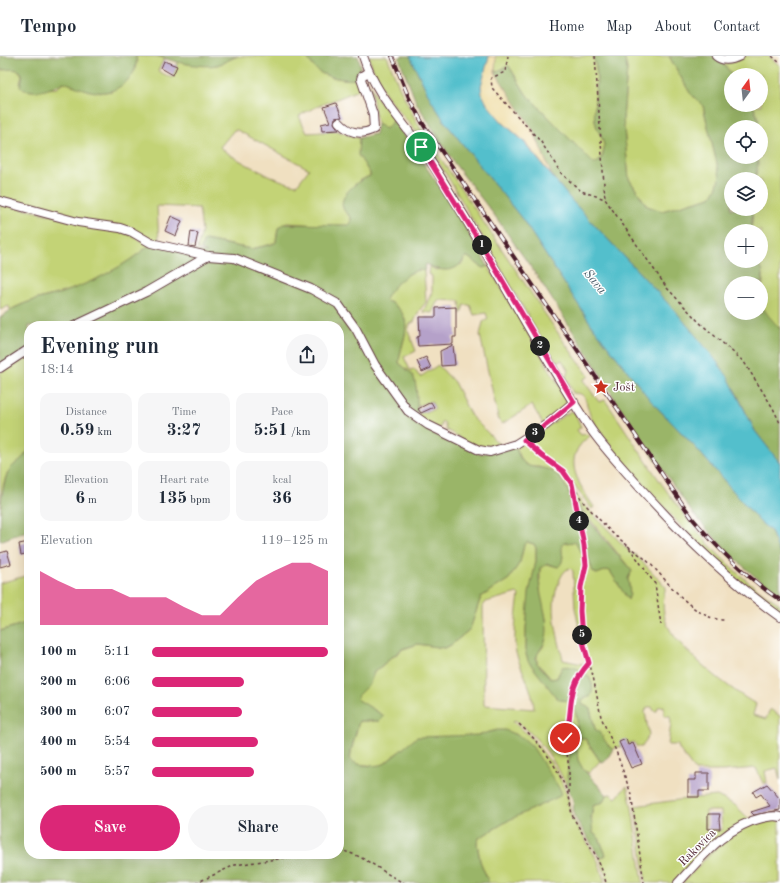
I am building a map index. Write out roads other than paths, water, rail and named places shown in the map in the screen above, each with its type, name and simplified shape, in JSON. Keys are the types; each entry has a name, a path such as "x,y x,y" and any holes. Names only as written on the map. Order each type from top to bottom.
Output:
{"street":[{"path":"363,56 368,72 377,90 421,147 452,195 591,429 659,510 726,575 780,617"},
{"path":"716,56 724,60 734,59 740,56"},
{"path":"340,122 345,129 357,134 374,129 373,114 362,79 362,76 368,72"},
{"path":"0,201 78,222 120,228 132,232 151,243 208,256 234,258 311,289 338,304 356,329 375,365 408,411 428,425 478,450 490,452 524,440 546,425 574,402"},
{"path":"85,321 146,292 208,256"},
{"path":"0,368 24,352"},
{"name":"Rakovica","path":"678,883 717,842 733,829 756,819 776,816 780,817"}],"water":[{"name":"Sava","path":"410,56 489,56 481,86 482,94 487,104 502,122 523,141 572,201 677,313 711,354 728,377 755,431 780,463 780,554 771,531 760,522 697,449 651,401 593,327 523,220 445,122 430,98"}],"railway":[{"path":"392,56 409,98 423,124 692,518 733,562 780,600"}],"place":[{"name":"Jošt","path":"601,387"}]}
